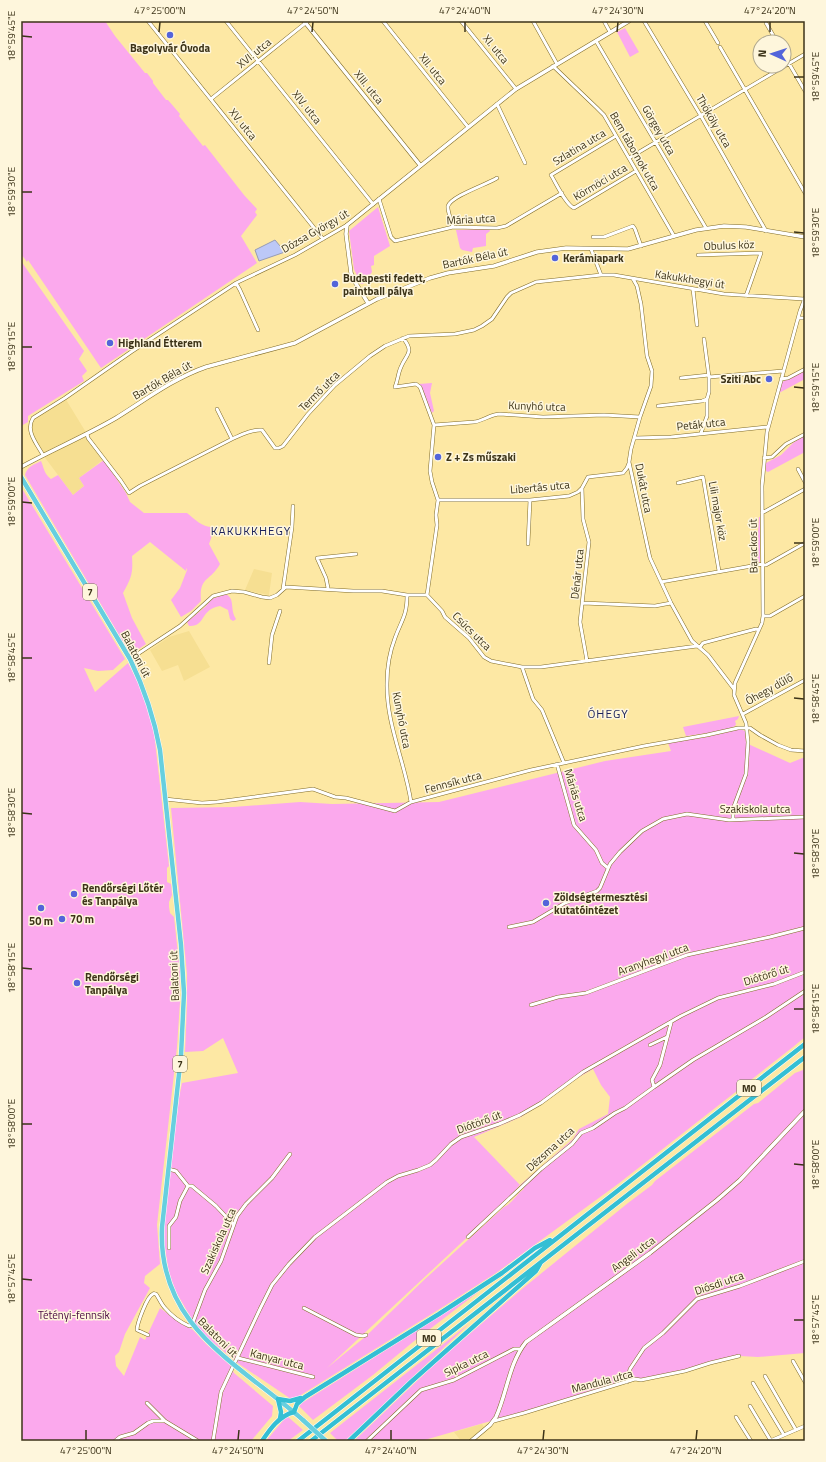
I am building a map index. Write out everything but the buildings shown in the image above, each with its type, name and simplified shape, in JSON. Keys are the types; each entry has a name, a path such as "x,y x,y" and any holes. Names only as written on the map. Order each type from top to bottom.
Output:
{"highway":[{"name":"M0","path":"298,1441 805,1044"},
{"name":"M0","path":"311,1441 805,1057"},
{"path":"262,1441 280,1419 287,1414 294,1412 297,1404 305,1397 439,1314 502,1273 535,1248 560,1235"},
{"path":"349,1441 417,1377 536,1271 542,1262"},
{"path":"280,1419 281,1412 278,1399 295,1401 305,1397"}],"main road":[{"name":"Balatoni út","path":"21,477 130,659 140,680 155,724 160,750 181,945 184,993 181,1049 162,1227 163,1258 173,1291 179,1305 192,1325 206,1340 234,1366 294,1412 326,1441"}],"street":[{"name":"XV. utca","path":"148,21 323,239"},
{"name":"XIV. utca","path":"226,21 373,204"},
{"name":"XII. utca","path":"383,21 468,127"},
{"name":"XI. utca","path":"461,21 516,89"},
{"path":"533,21 558,64"},
{"path":"604,21 610,32"},
{"name":"Dózsa György út","path":"43,455 30,432 33,418 236,283 295,255 347,225 516,89 629,21"},
{"name":"Thököly utca","path":"644,21 701,116 766,230"},
{"path":"705,21 718,43"},
{"name":"XVI. utca","path":"211,99 306,22"},
{"name":"XIII. utca","path":"306,22 420,165"},
{"path":"766,23 772,34"},
{"name":"Görgey utca","path":"596,41 706,228"},
{"path":"720,47 805,193"},
{"path":"792,61 805,54"},
{"name":"Bem tábornok utca","path":"553,66 601,112 674,236"},
{"path":"792,68 805,91"},
{"path":"629,158 770,74"},
{"path":"497,104 526,163"},
{"name":"Szlatina utca","path":"562,193 551,175 616,136"},
{"name":"Körmöci utca","path":"562,193 572,208 576,208 636,171"},
{"path":"453,227 448,208 449,204 461,195 490,183 497,178"},
{"name":"Mária utca","path":"379,199 391,237 394,240 453,227 498,228 506,226 562,193"},
{"path":"347,225 346,234 351,273 368,303"},
{"path":"593,237 604,237 632,226 635,229 641,246"},
{"name":"Bartók Béla út","path":"21,467 87,434 180,378 193,372 206,367 295,343 368,303 439,275 494,266 531,253 550,249 628,249 706,228 732,226 805,237"},
{"path":"591,249 601,275"},
{"name":"Obulus köz","path":"698,255 761,253 746,296"},
{"name":"Kakukkhegyi út","path":"601,275 614,275 693,290 746,296 805,299"},
{"name":"Termő utca","path":"87,434 88,438 121,481 128,493 232,439 258,430 262,430 265,433 275,448 279,448 283,446 308,414 335,386 374,353 386,346 403,338 413,336 455,334 474,330 492,319 511,294 536,282 601,275"},
{"name":"Dukát utca","path":"633,279 637,286 641,304 647,356 652,371 651,386 640,417 629,462 648,549 671,603 692,641 720,670 734,689"},
{"path":"236,283 258,330"},
{"path":"693,290 697,325"},
{"name":"Barackos út","path":"734,689 735,683 759,630 763,616 762,513 764,458 768,427 798,318 805,299"},
{"path":"798,318 805,318"},
{"path":"130,659 180,626 214,596 232,591 270,598 277,595 286,587 382,591 407,595 427,595 437,525 436,514 438,500 430,471 434,425 420,387 416,384 395,387 401,366 409,354 409,345 403,338"},
{"path":"701,433 707,416 707,399 709,392 709,376 704,339"},
{"path":"781,379 788,378 805,369"},
{"path":"681,378 783,371"},
{"path":"658,406 702,401 707,399"},
{"path":"217,409 232,439"},
{"name":"Kunyhó utca","path":"434,425 479,422 495,414 543,417 604,415 640,417"},
{"name":"Peták utca","path":"635,438 671,437 768,427"},
{"path":"764,458 772,457 786,444 805,434"},
{"path":"21,462 29,463"},
{"name":"Libertás utca","path":"438,500 530,500 569,496 578,492 588,477 623,473 629,462"},
{"path":"798,469 805,482"},
{"name":"Lili major köz","path":"678,483 703,477 719,571"},
{"name":"Dénár utca","path":"582,488 583,519 589,542 580,622 587,661"},
{"path":"762,513 805,489"},
{"path":"528,544 530,500"},
{"path":"283,589 292,527 293,506"},
{"path":"661,582 719,571 763,564 766,565 805,543"},
{"path":"328,588 326,578 318,558 356,554"},
{"name":"Kunyhó utca","path":"407,595 407,608 393,644 387,682 392,723 407,781 410,802"},
{"name":"Csúcs utca","path":"427,595 442,611 445,618 469,638 484,657 497,663 522,667 542,667 698,646 703,643 756,629 759,630"},
{"path":"763,616 770,616 805,596"},
{"path":"583,603 655,606 668,605 671,603"},
{"path":"269,663 272,635 280,611"},
{"name":"Máriás utca","path":"522,667 533,699 542,710 564,763"},
{"name":"Óhegy dűlő","path":"743,714 805,680"},
{"path":"733,819 733,809 747,769 747,728 743,714 734,695 734,689"},
{"name":"Fennsík utca","path":"165,799 202,803 217,802 313,789 335,797 346,798 395,811 410,802 531,770 644,746 738,728 747,728"},
{"path":"747,728 750,728 778,745 791,750 805,751"},
{"name":"Máriás utca","path":"557,764 574,825 596,850 602,863 608,868"},
{"name":"Szakiskola utca","path":"509,927 533,922 565,903 597,891 600,888 608,868 620,852 652,824 663,819 687,814 724,819 805,817"},
{"name":"Aranyhegyi utca","path":"531,1005 558,997 586,993 687,955 805,928"},
{"name":"Diótörő út","path":"213,1441 220,1395 272,1285 289,1264 315,1237 387,1182 398,1176 423,1168 433,1163 456,1140 520,1115 541,1103 584,1072 681,1016 718,998 774,984 805,972"},
{"name":"Dézsma utca","path":"468,1237 541,1169 572,1144 581,1132 593,1128 625,1108 694,1060 766,1017 805,991"},
{"path":"654,1087 652,1080 660,1065 671,1023"},
{"path":"650,1045 667,1037"},
{"name":"Angeli utca","path":"494,1421 498,1413 515,1359 520,1349 530,1338 634,1264 718,1200 740,1180 805,1111"},
{"name":"Szakiskola utca","path":"192,1325 205,1290 221,1261 233,1224 240,1211 272,1178 290,1154"},
{"path":"168,1169 176,1171 188,1186 192,1186 216,1206 233,1224"},
{"path":"169,1248 169,1226 176,1216 180,1202 188,1186"},
{"name":"Diósdi utca","path":"627,1382 630,1369 644,1348 667,1330 697,1299 740,1286 805,1261"},
{"path":"148,1336 137,1330 137,1327 151,1294 156,1294 164,1307 181,1322 189,1326 192,1325"},
{"path":"304,1308 356,1334 363,1336 366,1335"},
{"name":"Sipka utca","path":"367,1441 421,1390 454,1380 514,1349 520,1349"},
{"name":"Mandula utca","path":"494,1421 627,1382 682,1372 710,1362 739,1356"},
{"name":"Kanyar utca","path":"238,1358 313,1377"},
{"path":"793,1361 805,1382"},
{"path":"765,1376 796,1430"},
{"path":"753,1383 782,1436 783,1441"},
{"path":"147,1403 165,1421 198,1441"},
{"path":"750,1406 770,1441 805,1426"},
{"path":"736,1417 751,1441"},
{"path":"115,1441 120,1437 134,1433 148,1423 154,1421 165,1421"},
{"path":"471,1441 494,1421"}],"shaded area":[{"path":"65,398 104,459 79,478 84,486 73,495 43,455 32,435 30,427 33,418"},
{"path":"254,569 272,573 269,595 245,590"},
{"path":"189,631 210,667 184,681 178,665 162,671 150,650 169,637"},
{"path":"482,1424 484,1427 467,1441 461,1441 454,1432"}],"green space":[{"path":"21,21 105,21 115,36 145,73 147,73 166,100 168,100 180,114 179,116 203,146 205,145 244,195 257,209 255,212 257,215 241,236 257,263 101,368 28,260 27,262 21,254"},
{"path":"625,28 639,52 630,57 617,32"},
{"path":"378,207 390,246 374,256 374,265 371,266 372,272 363,284 361,284 354,269 349,231"},
{"path":"489,229 490,231 486,234 486,246 473,248 472,252 462,250 460,248 456,230"},
{"path":"21,261 84,351 79,359 87,371 82,376 84,381 28,416 28,422 21,426"},
{"path":"805,370 805,379 779,393 782,382"},
{"path":"432,383 430,393 434,411 432,413 419,384"},
{"path":"805,435 805,452 768,472 766,471 766,463 781,455 793,443"},
{"path":"104,460 126,493 130,502 144,513 187,513 203,525 215,527 209,544 220,564 213,574 203,583 201,601 191,611 181,617 171,600 180,588 187,570 186,568 186,571 150,542 132,556 131,575 123,593 132,618 146,644 133,653 129,652 25,475 29,468 41,461 49,477 51,479 58,475 73,495 84,486 79,478"},
{"name":"Tétényi-fennsík","path":"21,487 125,659 113,670 98,671 84,668 95,692 128,663 143,692 154,732 169,866 167,868 167,882 171,884 172,895 169,902 169,907 170,913 174,917 180,972 180,1002 177,1047 157,1225 160,1264 145,1276 144,1283 150,1288 125,1334 119,1352 115,1356 116,1366 124,1376 140,1337 145,1340 160,1308 193,1330 206,1344 231,1366 234,1373 273,1406 272,1416 251,1441 21,1441"},
{"path":"759,517 760,562 756,562"},
{"path":"225,594 230,598 235,620 233,621 230,619 228,610 220,606 209,611 198,624 189,626 187,622 212,599"},
{"path":"739,716 735,721 735,726 723,731 686,736 683,727"},
{"path":"740,729 745,731 746,743 790,763 805,757 805,1037 618,1184 496,1273 296,1398 291,1399 239,1364 210,1340 196,1326 176,1292 169,1273 163,1235 170,1167 182,1083 238,1073 223,1038 203,1051 185,1052 187,974 171,808 233,807 300,802 332,804 439,802 605,761 671,751 668,743 707,737","holes":["593,1069 601,1085 610,1097 608,1114 579,1129 573,1139 520,1185 474,1137 521,1117 547,1100 567,1084","520,1185 524,1189 424,1280 365,1337 327,1368 504,1203"]},
{"path":"805,1065 805,1353 758,1357 740,1356 693,1369 637,1379 421,1441 354,1441 438,1361 522,1289 652,1185 655,1181 795,1073 803,1070"},
{"path":"481,1290 313,1420 299,1406 302,1403"},
{"path":"470,1323 347,1439 344,1441 338,1441 330,1433"},
{"path":"287,1416 303,1430 288,1441 266,1441"}],"water":[{"path":"275,240 285,252 259,261 255,250"}],"place":[{"name":"Bagolyvár Óvoda","path":"170,35"},
{"name":"Kerámiapark","path":"555,258"},
{"name":"Budapesti fedett, paintball pálya","path":"335,284"},
{"name":"Highland Étterem","path":"110,343"},
{"name":"Sziti Abc","path":"769,379"},
{"name":"Z + Zs műszaki","path":"438,457"},
{"name":"Rendőrségi Lőtér és Tanpálya","path":"74,894"},
{"name":"Zöldségtermesztési kutatóintézet","path":"546,903"},
{"name":"50 m","path":"41,908"},
{"name":"70 m","path":"62,919"},
{"name":"Rendőrségi Tanpálya","path":"77,983"}],"district":[{"name":"KAKUKKHEGY","path":"251,530"},
{"name":"ÓHEGY","path":"608,713"}]}
